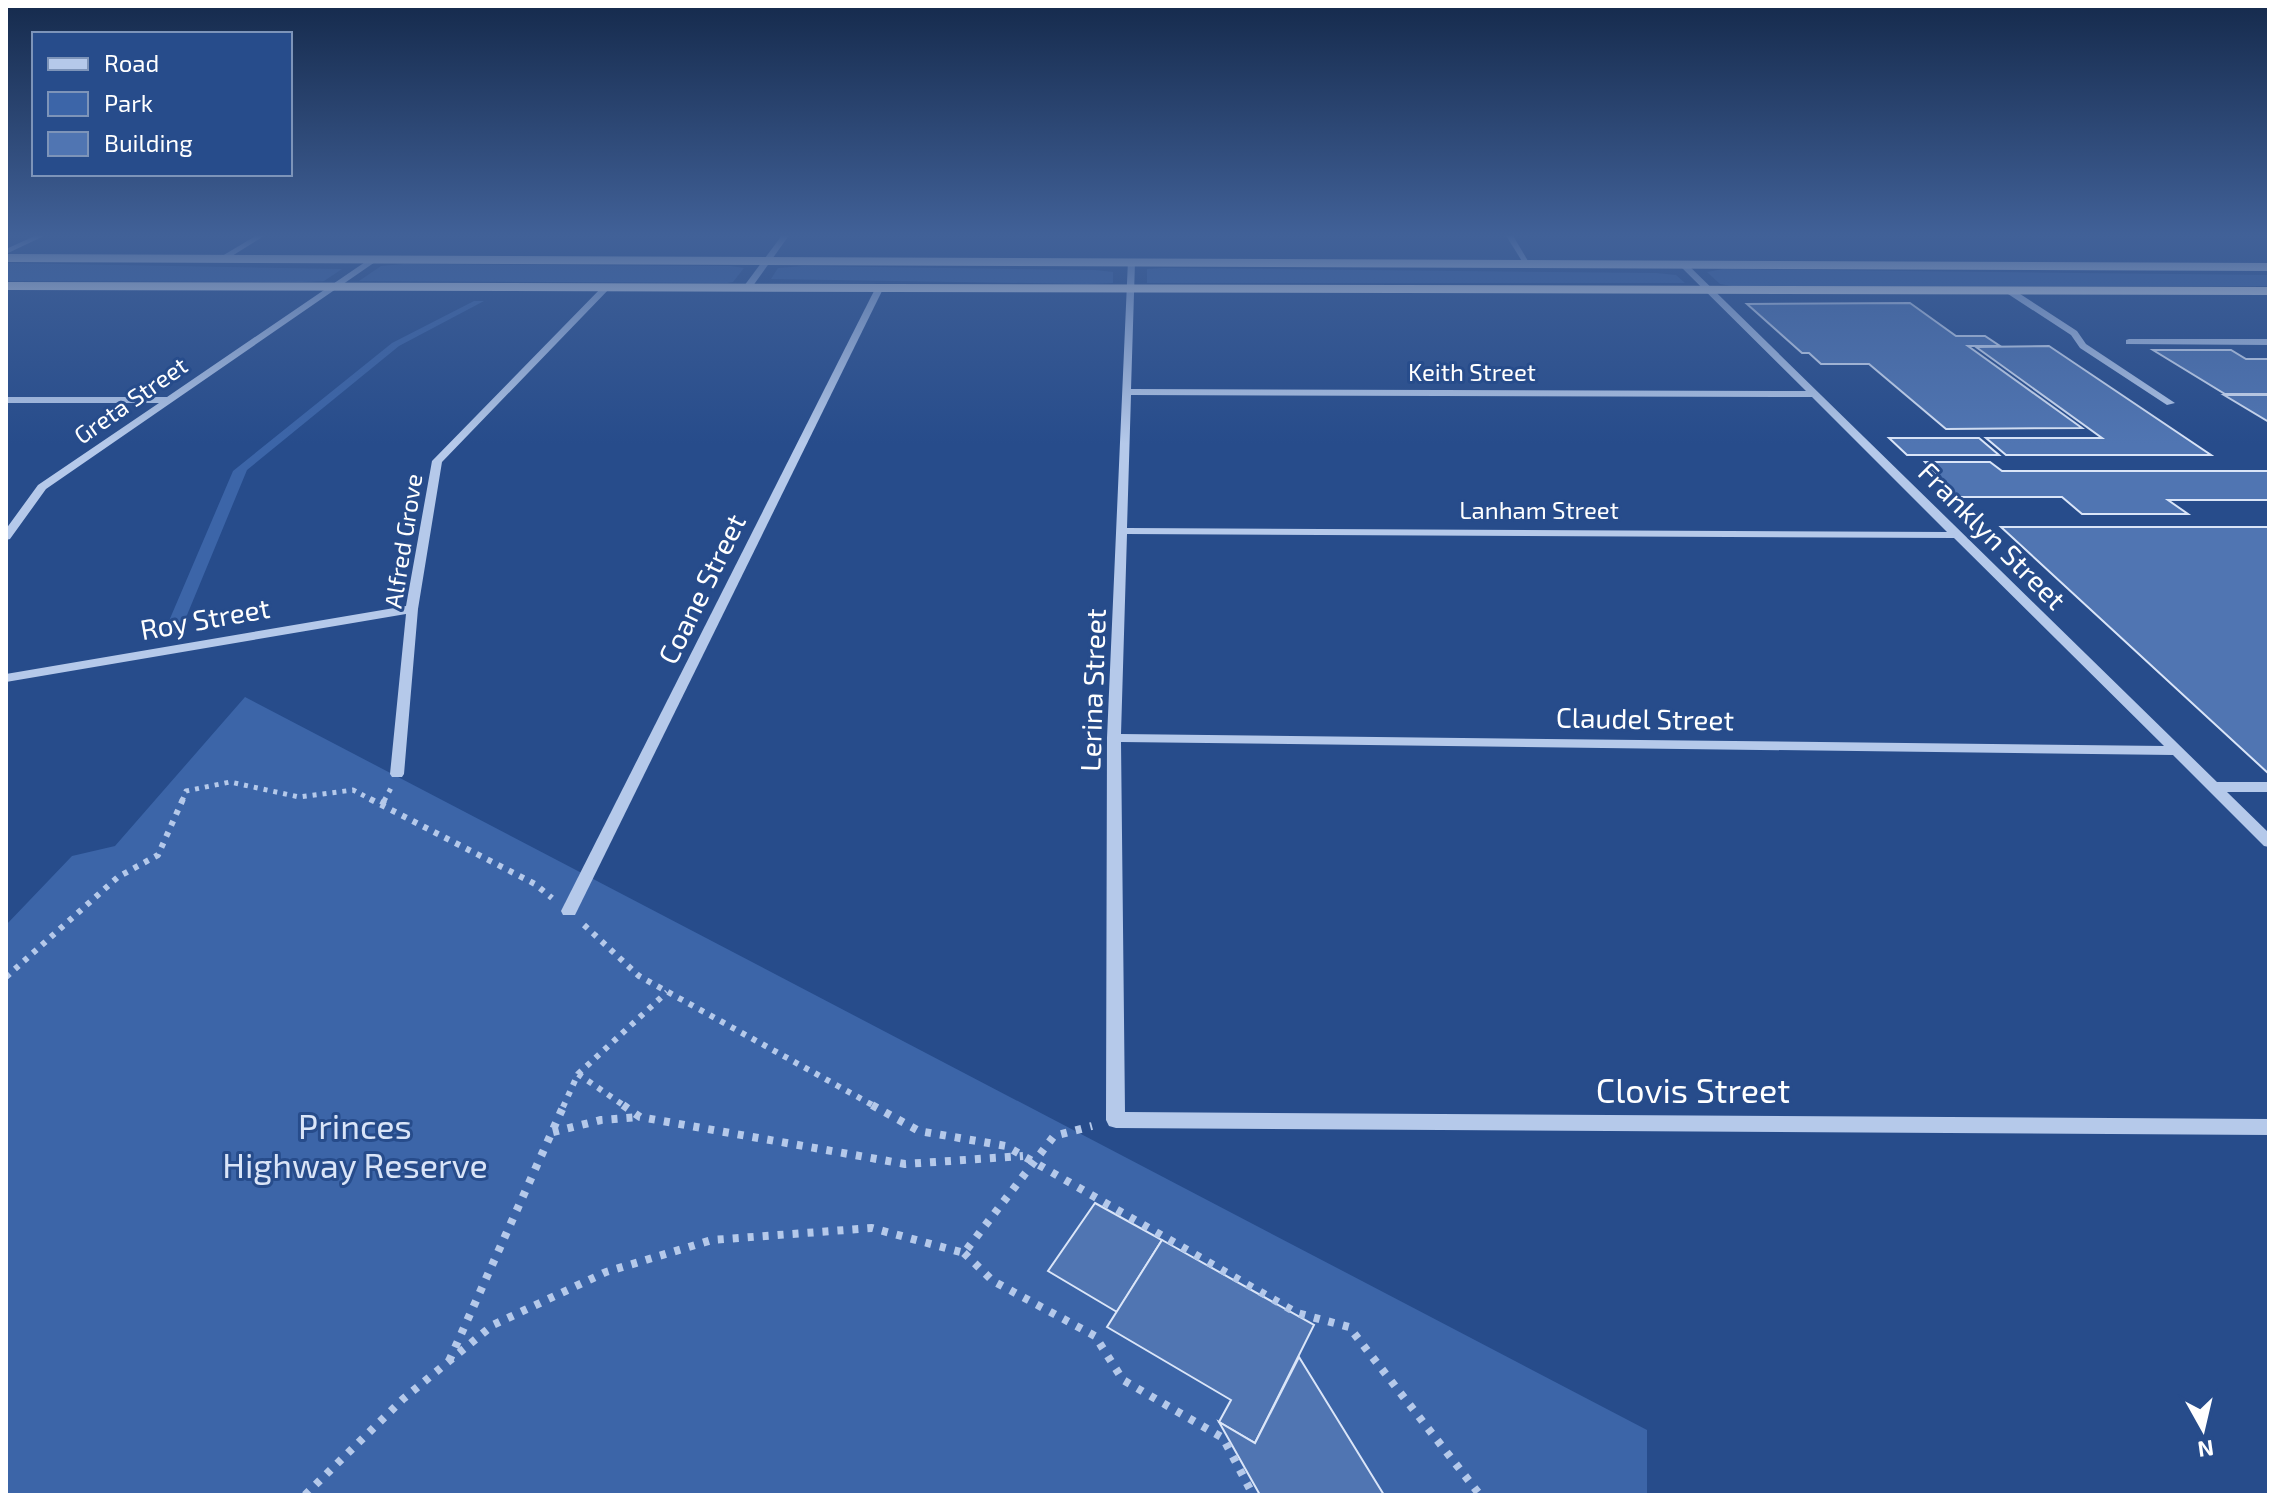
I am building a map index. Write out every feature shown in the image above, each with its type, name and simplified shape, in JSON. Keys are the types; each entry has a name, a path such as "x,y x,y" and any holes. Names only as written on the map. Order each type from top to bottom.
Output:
{"street":[{"name":"Greta Street","path":"6,537 42,487 308,304"},
{"name":"Alfred Grove","path":"397,774 412,609 437,461 590,304"},
{"name":"Coane Street","path":"569,911 872,304"},
{"name":"Lerina Street","path":"1116,1120 1114,738 1124,531 1129,304"},
{"name":"Franklyn Street","path":"1724,304 2269,842"},
{"path":"2030,304 2074,333 2083,346 2170,403"},
{"path":"2129,342 2269,342"},
{"name":"Keith Street","path":"1127,392 1816,394"},
{"path":"6,400 167,400"},
{"name":"Lanham Street","path":"1124,531 1955,535"},
{"name":"Roy Street","path":"6,678 412,609"},
{"name":"Claudel Street","path":"1114,738 2176,751"},
{"path":"2213,787 2269,787"},
{"name":"Clovis Street","path":"1116,1120 2269,1127"}],"path":[{"path":"6,977 118,877 158,855 186,791 230,782 299,797 353,790 535,884 639,976 919,1131 1006,1146 1297,1313 1349,1327 1480,1495"},
{"path":"448,1362 578,1074 667,992"},
{"path":"578,1074 640,1117"},
{"path":"553,1132 601,1120 640,1117 905,1164 1023,1156"},
{"path":"964,1253 1054,1136 1116,1120"},
{"path":"305,1495 403,1399 493,1325 592,1279 712,1240 872,1228 964,1253 993,1281 1095,1336 1123,1380 1223,1438 1253,1495"}],"green space":[{"path":"468,304 478,304 399,346 247,470 180,632 163,635 233,471 392,343"},
{"name":"Princes Highway Reserve","path":"245,697 1647,1430 1647,1495 6,1495 6,925 72,856 115,846"}],"building":[{"path":"1747,304 1911,304 1956,336 1985,336 2000,346 1968,346 2082,428 1946,429 1869,364 1821,364 1809,353 1802,353"},
{"path":"2049,346 2211,455 2006,455 1986,438 2102,438 1976,347"},
{"path":"2153,350 2231,350 2246,359 2269,359 2269,394 2225,394"},
{"path":"2224,395 2269,395 2269,422"},
{"path":"1889,438 1979,438 1999,455 1907,455"},
{"path":"1925,462 1990,462 2002,471 2269,471 2269,500 2168,500 2188,514 2082,514 2062,497 1957,497"},
{"path":"2001,527 2269,527 2269,774"},
{"path":"1095,1203 1162,1240 1117,1312 1048,1271"},
{"path":"1162,1240 1314,1325 1255,1443 1219,1422 1231,1400 1107,1327"},
{"path":"1299,1357 1384,1495 1260,1495 1219,1422 1255,1443"}]}
